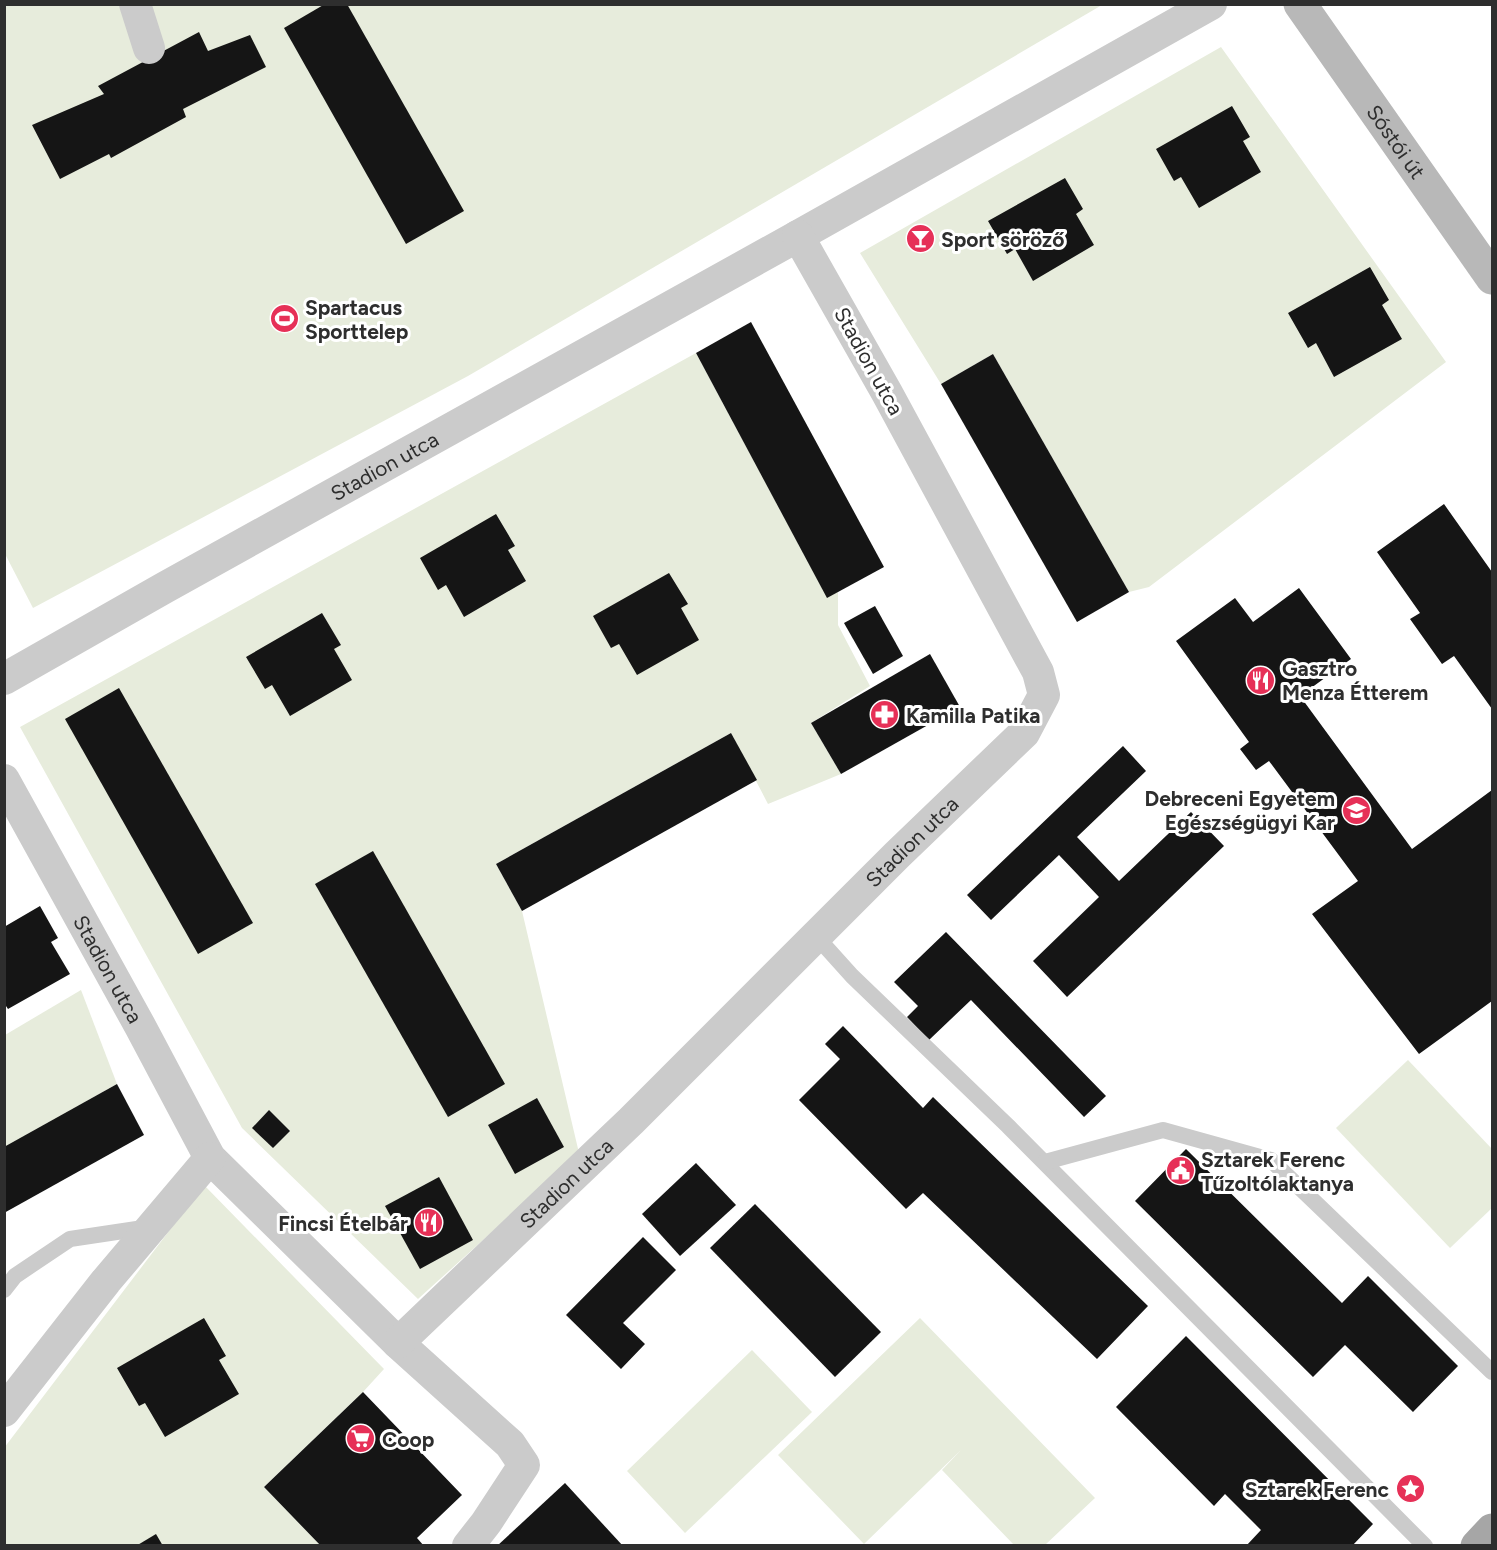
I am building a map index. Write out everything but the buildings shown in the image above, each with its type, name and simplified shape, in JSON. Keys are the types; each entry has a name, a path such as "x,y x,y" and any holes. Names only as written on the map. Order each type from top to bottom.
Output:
{"main road":[{"name":"Sóstói út","path":"1300,4 1492,278"},
{"path":"1477,1545 1492,1530"}],"street":[{"path":"135,4 149,48"},
{"name":"Stadion utca","path":"4,679 1211,4"},
{"name":"Stadion utca","path":"398,1344 631,1121 1024,733 1044,695 1038,672 887,393 798,236"},
{"name":"Stadion utca","path":"4,780 210,1158 398,1344 510,1444 524,1465 486,1523 468,1545"},
{"path":"4,1411 151,1227 210,1158"}],"lane":[{"path":"816,936 852,976 1045,1162 1425,1545"},
{"path":"1045,1162 1163,1130 1271,1160 1492,1372"},
{"path":"4,1290 15,1276 70,1239 151,1227"}],"green space":[{"name":"Spartacus Sporttelep","path":"4,5 1102,5 468,376 33,608 4,552"},
{"path":"1221,47 1446,362 1149,587 1129,592 993,354 941,384 860,253"},
{"path":"696,353 827,597 838,592 838,625 870,686 811,723 841,774 768,804 731,733 496,864 522,911 579,1153 418,1299 242,1128 20,727"},
{"path":"81,990 117,1084 5,1147 5,1035"},
{"path":"1408,1060 1492,1149 1492,1208 1450,1248 1336,1128"},
{"path":"204,1185 384,1369 264,1487 321,1545 5,1545 4,1448"},
{"path":"920,1318 1095,1498 1045,1545 1014,1545 942,1470 961,1450 864,1544 778,1455"},
{"path":"752,1350 812,1412 685,1533 627,1471"}],"place":[{"name":"Sport söröző","path":"920,239"},
{"name":"Spartacus Sporttelep","path":"284,319"},
{"name":"Gasztro Menza Étterem","path":"1261,680"},
{"name":"Kamilla Patika","path":"885,715"},
{"name":"Debreceni Egyetem Egészségügyi Kar","path":"1356,810"},
{"name":"Sztarek Ferenc Tűzoltólaktanya","path":"1180,1171"},
{"name":"Fincsi Ételbár","path":"429,1223"},
{"name":"Coop","path":"361,1439"},
{"name":"Sztarek Ferenc","path":"1410,1489"}]}
